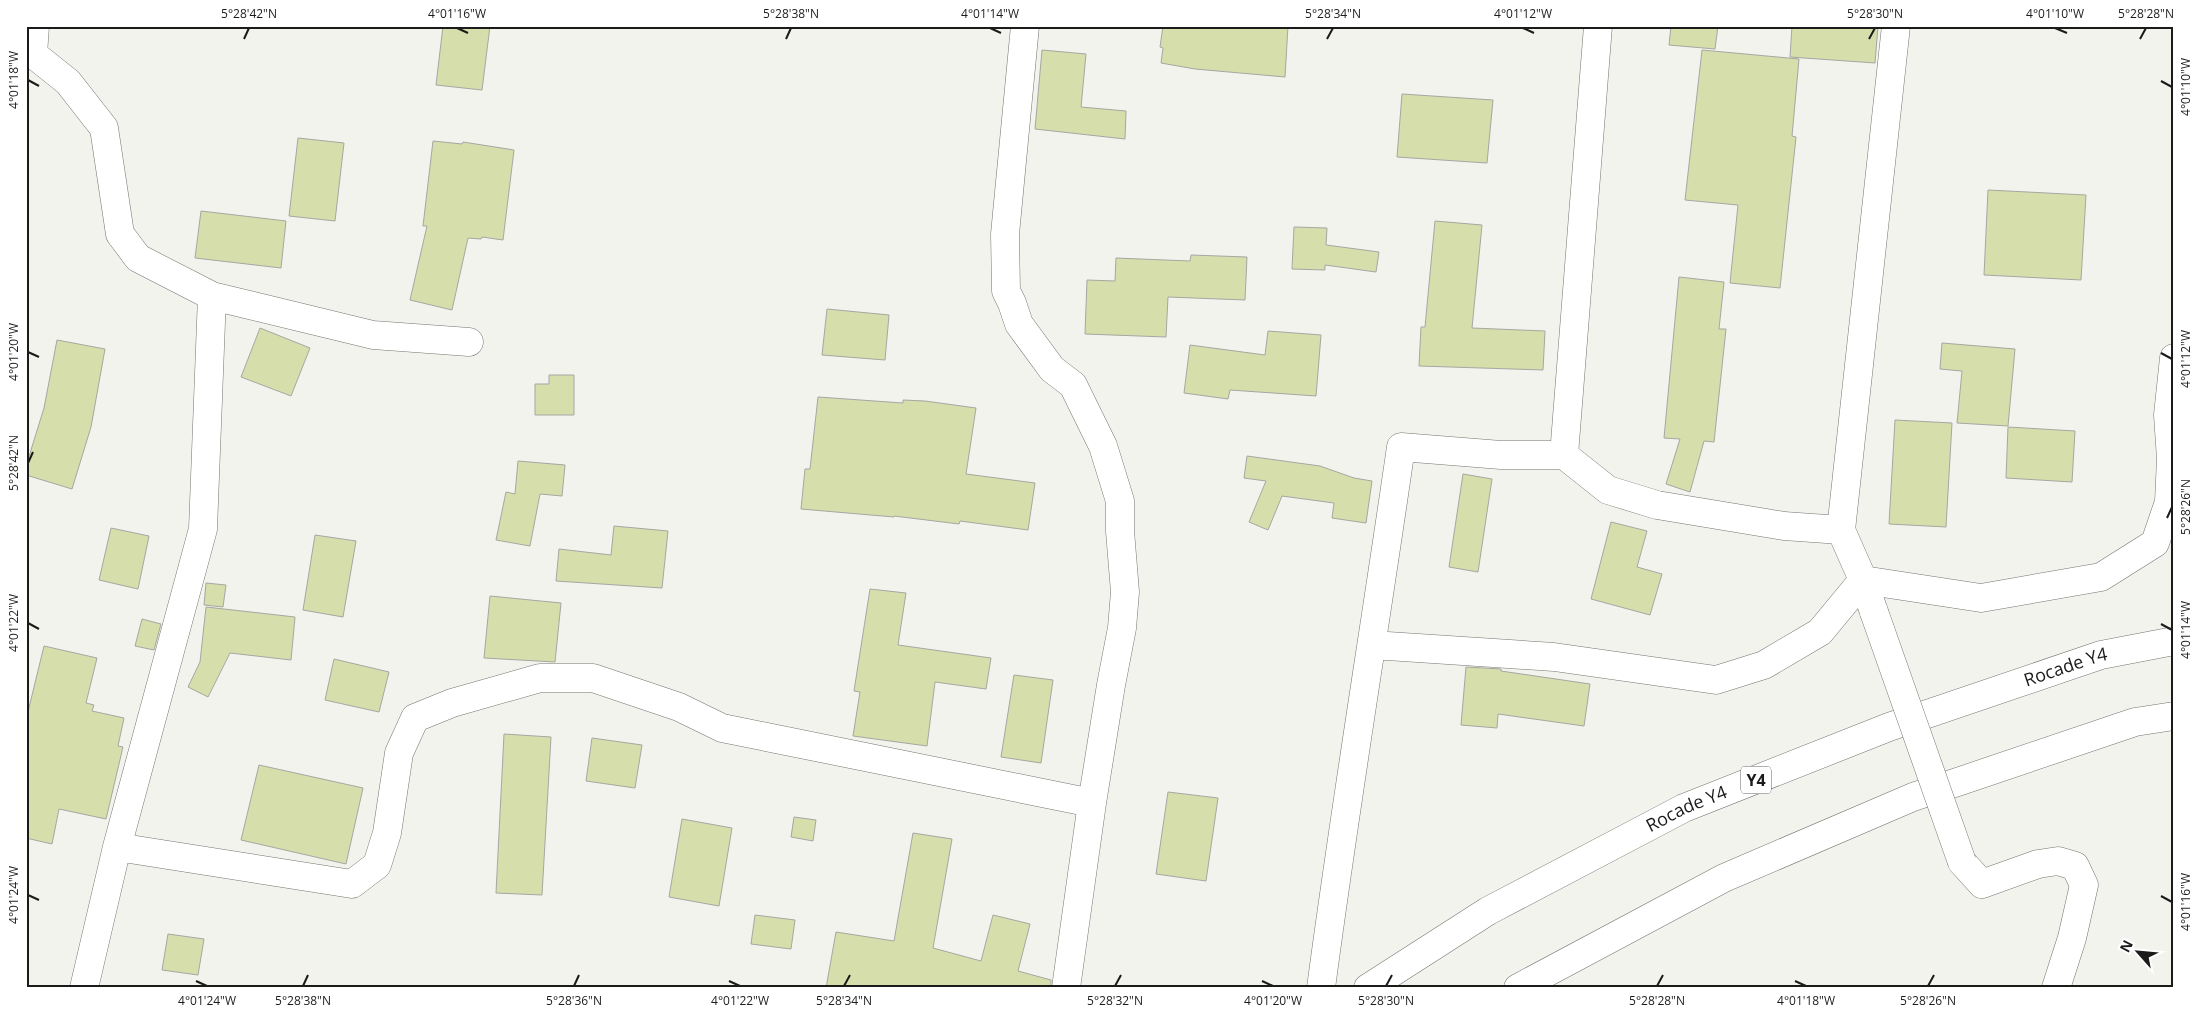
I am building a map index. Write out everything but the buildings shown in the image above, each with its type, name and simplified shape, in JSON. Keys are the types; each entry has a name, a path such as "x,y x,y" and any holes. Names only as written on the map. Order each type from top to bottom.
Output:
{"main road":[{"path":"34,26 32,54 68,82 104,128 120,234 138,258 212,296 373,335 469,342"},
{"path":"1025,26 1005,234 1006,291 1012,302 1019,324 1052,369 1073,385 1103,446 1120,501 1120,531 1125,592 1122,628 1092,803 1066,988"},
{"path":"1564,455 1598,26"},
{"path":"1896,26 1841,530 1864,580 1962,862 1982,884 2038,864 2058,860 2075,866 2084,885 2072,938 2056,988"},
{"path":"84,988 117,847 203,529 212,296"},
{"path":"1864,580 1981,598 2101,577 2155,543 2169,502 2171,458 2168,414 2174,358"},
{"path":"1321,988 1345,808 1372,645 1401,447 1501,455 1564,455 1608,490 1657,506 1784,526 1841,530"},
{"path":"1372,645 1554,657 1716,680 1764,665 1820,632 1864,580"},
{"name":"Rocade Y4","path":"1368,988 1488,911 1684,808 1898,724 2101,655 2174,641"},
{"path":"117,847 352,884 377,865 387,833 399,753 415,718 452,703 540,678 593,678 679,707 722,728 1092,803"},
{"path":"1518,988 1724,878 1913,797 2136,722 2174,716"}]}
